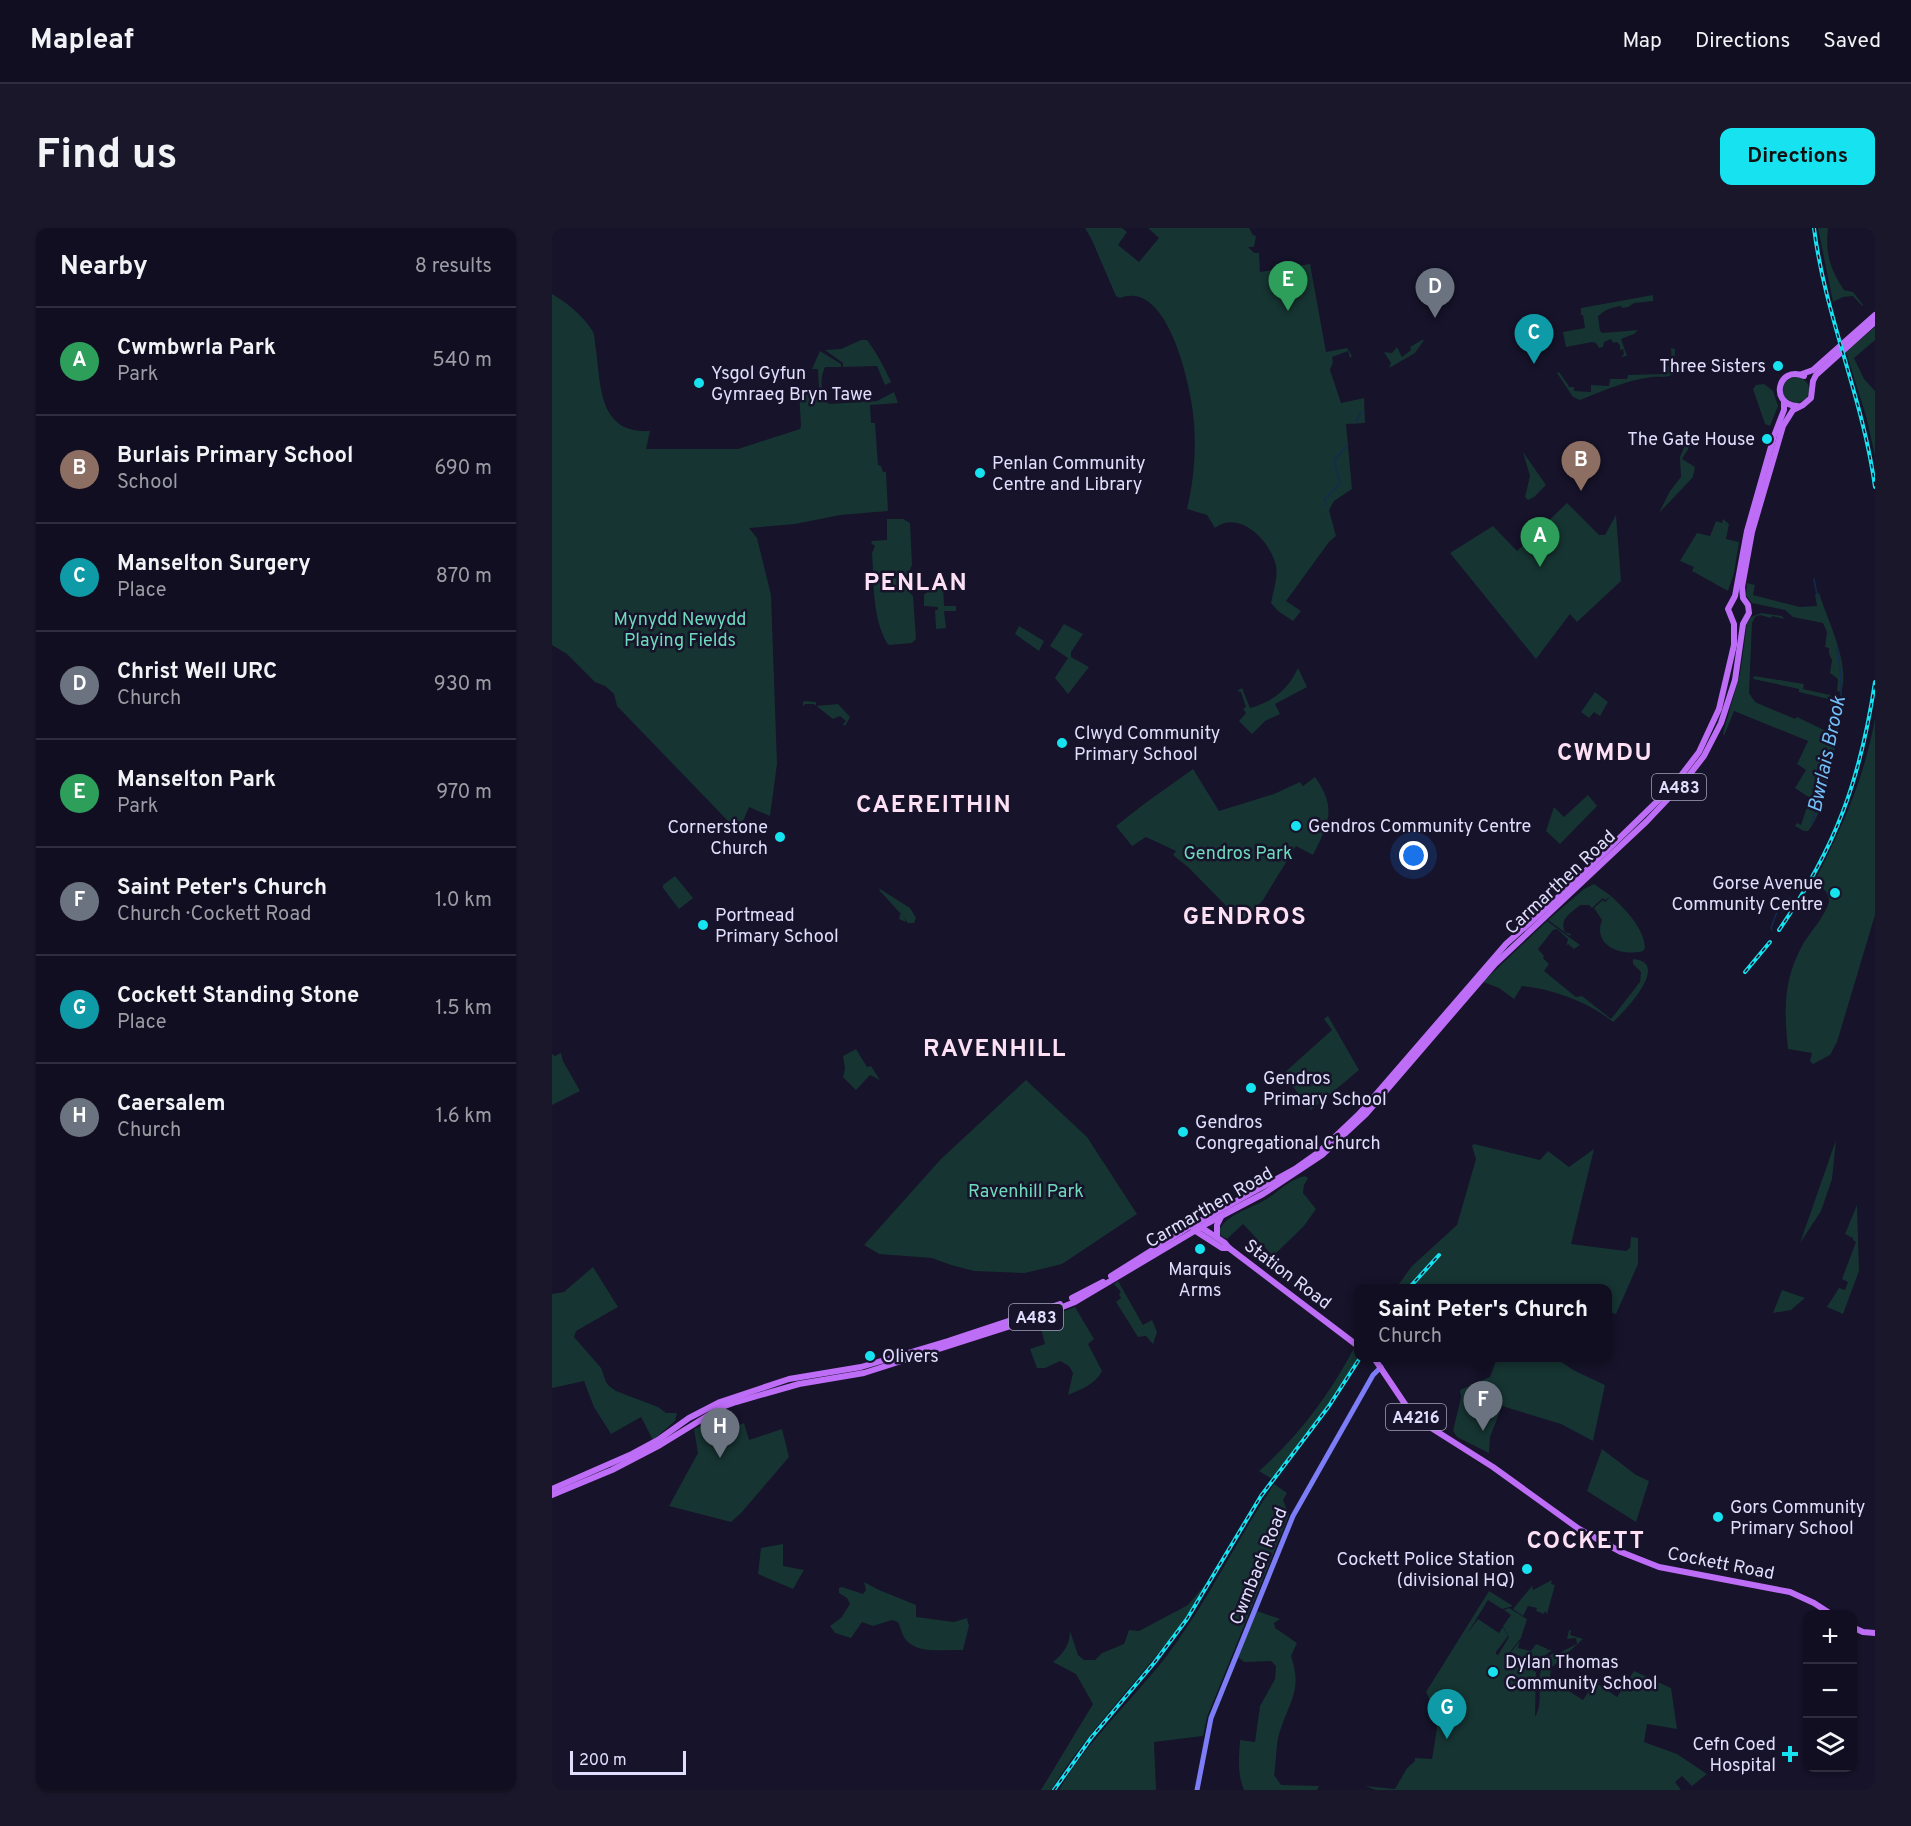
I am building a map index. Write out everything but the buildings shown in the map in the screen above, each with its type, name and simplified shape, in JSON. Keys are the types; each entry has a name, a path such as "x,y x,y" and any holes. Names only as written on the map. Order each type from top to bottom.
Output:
{"main road":[{"path":"1875,315 1813,370 1802,374 1791,374 1782,381 1780,391 1784,401 1798,406 1808,402 1816,375 1875,322"},
{"path":"1802,374 1807,377 1812,387"},
{"name":"Carmarthen Road","path":"659,1443 736,1402 799,1384 864,1373 1054,1311 1092,1293 1195,1227 1295,1169 1324,1148 1359,1114 1506,944 1564,892 1673,786 1699,752 1719,709 1734,645 1735,632 1728,609 1733,601 1747,531 1774,436 1784,410 1784,401"},
{"name":"Carmarthen Road","path":"1195,1227 1224,1215 1305,1168 1351,1129 1495,964 1595,872 1683,783 1710,746 1726,711 1738,664 1744,620 1749,613 1743,598 1743,587 1752,532 1788,414 1798,406"},
{"path":"1733,601 1746,602"},
{"path":"1731,619 1744,620"},
{"path":"1217,1237 1217,1225 1224,1215"},
{"name":"Station Road","path":"1195,1227 1226,1243 1229,1248 1354,1342"},
{"name":"Station Road","path":"1195,1227 1222,1248 1229,1248"},
{"name":"A4216","path":"1377,1362 1381,1367"},
{"name":"Cockett Road","path":"1381,1367 1411,1413 1493,1467 1548,1509 1593,1537 1621,1552 1659,1567 1790,1592 1825,1610"},
{"name":"Cwmbach Road","path":"1197,1790 1212,1718 1293,1516 1373,1375 1381,1367"},
{"name":"A483","path":"552,1489 659,1443"},
{"name":"A483","path":"552,1495 612,1470 659,1443"},
{"path":"1857,1629 1875,1633"}],"green space":[{"path":"1085,228 1122,228 1127,232 1118,245 1139,262 1159,238 1148,228 1249,228 1256,236 1254,247 1248,247 1254,253 1259,253 1260,272 1310,264 1326,352 1347,348 1352,356 1350,358 1348,351 1332,357 1330,370 1341,403 1364,398 1365,423 1346,424 1352,489 1334,501 1329,510 1336,536 1329,542 1286,601 1301,611 1293,621 1271,603 1276,580 1276,566 1268,547 1261,538 1244,525 1225,523 1215,528 1207,515 1187,509 1194,466 1194,422 1183,364 1175,341 1164,320 1152,305 1137,296 1120,298 1116,296"},
{"path":"1818,228 1828,228 1828,253 1835,275 1844,290 1853,292 1862,306 1853,296 1843,297 1833,302"},
{"name":"Mynydd Newydd Playing Fields","path":"552,294 575,310 590,327 594,336 599,379 606,406 621,425 633,430 650,431 646,449 738,449 800,429 799,391 819,389 818,369 812,369 820,351 841,364 841,367 825,367 823,372 822,386 829,404 877,401 894,392 898,403 870,405 871,423 875,423 878,465 881,466 883,472 886,472 888,511 840,515 795,524 749,528 757,538 771,595 777,764 770,816 749,807 740,828 729,822 617,706 614,694 605,686 595,682 567,654 552,645"},
{"path":"1653,295 1653,301 1634,303 1622,308 1621,306 1614,307 1598,316 1602,333 1638,330 1621,339 1627,356 1621,357 1624,354 1623,349 1620,350 1620,345 1617,342 1613,343 1611,339 1599,348 1596,343 1592,342 1566,347 1563,332 1585,328 1581,308"},
{"path":"1875,327 1875,340 1854,358 1864,379 1875,391 1875,456 1866,416 1846,352"},
{"path":"861,340 867,340 871,345 891,382 885,385 877,366 843,367 843,363 825,350 841,349"},
{"path":"1424,340 1415,353 1389,368 1391,363 1384,352 1392,353 1397,347 1402,357 1411,350 1410,347"},
{"path":"1671,348 1675,349 1674,373 1671,375 1633,381 1580,400 1573,397 1557,373 1559,372 1568,387 1574,387 1574,391 1591,392 1591,385 1609,386 1610,379 1627,379 1628,375 1664,374 1664,366 1672,365"},
{"path":"1796,377 1805,381 1809,390 1805,399 1796,403 1787,399 1783,390 1787,381"},
{"path":"1764,384 1773,391 1778,406 1770,426 1765,424 1753,389 1756,385"},
{"path":"1686,443 1690,446 1682,459 1695,467 1693,477 1659,513 1670,491 1681,477 1680,457"},
{"path":"1523,452 1546,485 1528,500 1525,497 1530,476"},
{"path":"1567,503 1599,535 1605,535 1616,515 1621,581 1577,622 1570,614 1536,659 1450,553 1493,526 1517,551"},
{"path":"887,519 903,519 910,523 912,565 904,583 905,588 913,596 916,639 912,643 889,645 882,633 876,611 872,553 875,546 871,543 887,540"},
{"path":"1723,519 1729,524 1726,539 1739,542 1734,573 1728,591 1692,571 1694,567 1680,561 1697,533 1710,536 1716,521 1722,523"},
{"path":"1747,583 1755,585 1753,595 1800,607 1817,606 1815,594 1819,593 1841,656 1843,681 1841,692 1837,691 1838,679 1830,673 1832,660 1829,648 1825,647 1827,632 1823,623 1793,617 1785,610 1752,603 1746,596"},
{"path":"943,584 944,606 956,606 956,611 944,611 946,628 936,629 935,610 938,610 938,607 924,606 924,595 931,587"},
{"path":"1761,613 1782,616 1784,619 1760,615 1755,617 1752,623 1749,693 1755,702 1795,719 1797,717 1826,731 1833,715 1828,699 1799,692 1799,689 1753,679 1754,676 1804,684 1803,689 1830,695 1842,705 1826,791 1808,831 1795,826 1797,823 1801,825 1810,798 1795,788 1806,770 1797,764 1808,741 1734,711 1724,736 1723,733 1740,674 1747,623 1751,617"},
{"path":"1064,624 1083,634 1071,652 1071,657 1089,667 1068,694 1055,678 1068,658 1050,646"},
{"path":"1019,626 1044,641 1039,651 1015,634"},
{"path":"1298,668 1307,687 1275,704 1280,714 1265,721 1252,734 1239,721 1246,713 1243,709 1246,707 1241,692 1237,691 1242,688 1250,708 1258,705 1272,699 1284,689"},
{"path":"1595,692 1608,702 1600,716 1594,712 1589,718 1581,712"},
{"path":"805,701 816,702 816,706 805,704 803,707"},
{"path":"838,704 850,717 845,726 843,724 846,721 840,716 833,719 816,706"},
{"path":"1875,718 1875,915 1837,1042 1830,1055 1813,1064 1810,1061 1812,1053 1788,1049 1786,995 1788,983 1796,957 1828,905 1829,899 1826,891 1813,884 1851,803 1865,762"},
{"name":"Gendros Park","path":"1193,769 1219,811 1274,794 1300,782 1303,786 1315,777 1326,798 1328,816 1313,855 1296,846 1263,900 1243,923 1188,867 1173,855 1176,851 1146,837 1132,846 1116,826"},
{"path":"1588,795 1597,806 1560,844 1546,831 1554,807 1564,817"},
{"path":"675,876 693,898 679,909 663,888 663,885"},
{"path":"1594,884 1611,896 1605,900 1603,898 1592,908 1589,905 1580,905 1570,914 1565,920 1564,927 1565,932 1571,934 1570,936 1548,920 1584,889"},
{"path":"880,889 910,908 916,918 914,923 908,923 904,918 906,922 899,919 900,914 902,915"},
{"path":"1611,896 1638,926 1644,941 1643,951 1618,951 1611,948 1601,937 1602,920 1594,908"},
{"path":"1547,921 1580,945 1574,949 1568,944 1566,946 1568,939 1557,929 1553,930 1538,949 1549,964 1544,971 1576,997 1582,996 1611,1019 1640,982 1641,972 1633,964 1633,959 1644,962 1648,969 1642,988 1613,1022 1593,1008 1558,993 1522,986 1514,999 1499,988 1483,982"},
{"path":"1328,1016 1359,1070 1311,1110 1283,1074 1332,1030 1324,1019"},
{"path":"856,1049 867,1067 871,1066 880,1080 870,1075 856,1090 843,1077 845,1069 843,1056"},
{"path":"561,1053 580,1091 552,1105 552,1054 555,1056"},
{"name":"Ravenhill Park","path":"1026,1080 1087,1137 1137,1214 1062,1264 1025,1273 974,1271 932,1258 879,1254 864,1245 941,1159"},
{"path":"1836,1140 1832,1179 1821,1211 1800,1243"},
{"path":"1474,1144 1540,1160 1548,1151 1569,1167 1594,1149 1571,1244 1626,1251 1630,1248 1631,1237 1638,1238 1638,1264 1616,1314 1612,1313 1612,1284 1399,1284 1412,1266 1457,1225 1476,1159 1472,1146"},
{"path":"1305,1176 1308,1178 1303,1193 1316,1209 1304,1226 1273,1256 1243,1224 1227,1239 1221,1236 1220,1228 1230,1218 1265,1200 1294,1180"},
{"path":"1857,1205 1859,1271 1843,1314 1827,1307 1839,1288 1845,1290 1848,1282 1842,1279 1856,1242 1845,1234"},
{"path":"593,1267 618,1307 576,1331 574,1337 601,1368 609,1386 616,1391 658,1407 666,1413 677,1413 675,1421 653,1440 641,1417 611,1434 594,1407 584,1381 552,1388 552,1294 564,1292"},
{"path":"1118,1281 1143,1325 1152,1320 1157,1332 1153,1344 1146,1336 1138,1337 1116,1302 1121,1298 1119,1294 1121,1292 1114,1284"},
{"path":"1782,1290 1805,1298 1791,1310 1773,1313"},
{"path":"1075,1307 1094,1339 1088,1344 1102,1371 1092,1383 1068,1395 1073,1373 1069,1366 1060,1361 1045,1368 1037,1368 1030,1349 1045,1344 1039,1321"},
{"path":"1354,1348 1354,1362 1358,1362 1272,1479 1259,1471 1300,1429 1335,1382"},
{"path":"1496,1362 1562,1362 1605,1385 1593,1441 1561,1424 1502,1406 1490,1437 1489,1453 1457,1437 1453,1431 1461,1397 1460,1390 1490,1377"},
{"path":"722,1417 728,1430 744,1423 749,1440 782,1429 789,1457 731,1522 669,1506 698,1453 694,1429"},
{"path":"1602,1449 1636,1475 1649,1481 1636,1522 1587,1491"},
{"path":"1274,1484 1287,1493 1283,1500 1289,1515 1207,1717 1203,1736 1154,1742 1156,1790 1059,1790 1083,1755 1152,1674 1180,1637"},
{"path":"783,1544 783,1566 804,1570 793,1589 758,1574 761,1548"},
{"path":"1214,1574 1176,1630 1090,1735 1051,1790 1041,1790 1093,1704 1076,1674 1053,1662 1065,1649 1070,1631 1078,1655 1084,1660 1095,1660 1102,1653 1124,1644 1129,1630 1139,1631 1188,1605"},
{"path":"1552,1580 1551,1584 1555,1585 1547,1614 1545,1611 1544,1614 1536,1611 1537,1608 1528,1606 1523,1616 1513,1609 1532,1586 1533,1590"},
{"path":"864,1582 916,1605 916,1617 954,1622 967,1618 969,1626 963,1650 918,1648 906,1640 898,1622 892,1620 873,1626 862,1622 851,1638 835,1633 830,1626 841,1618 850,1604 847,1598 839,1593 839,1588 863,1594 866,1590"},
{"path":"1489,1591 1513,1606 1502,1609 1488,1600 1467,1634 1478,1619 1499,1633 1503,1627 1508,1636 1496,1652 1498,1655 1509,1637 1503,1626 1511,1615 1504,1610 1509,1608 1527,1619 1521,1638 1507,1656 1536,1672 1535,1717 1540,1701 1542,1668 1553,1653 1557,1654 1577,1644 1576,1638 1567,1639 1569,1630 1571,1630 1570,1635 1583,1639 1551,1668 1549,1687 1555,1692 1561,1686 1583,1700 1595,1682 1617,1697 1634,1671 1671,1688 1677,1729 1647,1724 1644,1742 1677,1754 1707,1774 1692,1786 1682,1776 1675,1782 1681,1790 1376,1790 1365,1786 1395,1789 1415,1758 1432,1759 1437,1714 1426,1692"},
{"path":"1257,1611 1280,1619 1274,1623 1275,1628 1297,1643 1291,1656 1295,1677 1294,1693 1279,1734 1274,1775 1281,1785 1319,1786 1317,1790 1244,1790 1240,1778 1240,1740 1255,1742 1260,1706 1275,1679 1276,1666 1271,1661 1244,1662 1238,1657"},
{"path":"1520,1641 1518,1648 1531,1651 1536,1644 1548,1649 1546,1650 1552,1650 1534,1664 1511,1652"}],"waterway":[{"path":"1355,424 1361,412"},
{"path":"1326,505 1325,499 1340,483 1334,460 1348,445"},
{"name":"Bwrlais Brook","path":"1814,579 1818,600"},
{"name":"Bwrlais Brook","path":"1811,825 1826,777 1840,711 1841,688 1837,647"},
{"name":"Bwrlais Brook","path":"1780,908 1790,898"},
{"name":"Bwrlais Brook","path":"1772,930 1777,912"}],"railway":[{"path":"1814,228 1826,293 1862,421 1875,487"},
{"path":"1779,930 1816,870 1843,812 1862,751 1875,682"},
{"path":"1745,972 1770,942"},
{"path":"1413,1284 1439,1255"},
{"path":"1054,1790 1091,1738 1154,1663 1187,1619 1261,1496 1329,1406 1357,1362"}],"place":[{"name":"Manselton Park","path":"1288,311"},
{"name":"Christ Well URC","path":"1435,318"},
{"name":"Manselton Surgery","path":"1534,364"},
{"name":"Three Sisters","path":"1778,366"},
{"name":"Ysgol Gyfun Gymraeg Bryn Tawe","path":"699,383"},
{"name":"The Gate House","path":"1767,439"},
{"name":"Penlan Community Centre and Library","path":"980,473"},
{"name":"Burlais Primary School","path":"1581,491"},
{"name":"Cwmbwrla Park","path":"1540,567"},
{"name":"Clwyd Community Primary School","path":"1062,743"},
{"name":"Gendros Community Centre","path":"1296,826"},
{"name":"Cornerstone Church","path":"780,837"},
{"name":"Gorse Avenue Community Centre","path":"1835,893"},
{"name":"Portmead Primary School","path":"703,925"},
{"name":"Gendros Primary School","path":"1251,1088"},
{"name":"Gendros Congregational Church","path":"1183,1132"},
{"name":"Marquis Arms","path":"1200,1249"},
{"name":"Olivers","path":"870,1356"},
{"name":"Saint Peter's Church","path":"1483,1431"},
{"name":"Caersalem","path":"720,1458"},
{"name":"Gors Community Primary School","path":"1718,1517"},
{"name":"Cockett Police Station (divisional HQ)","path":"1527,1569"},
{"name":"Dylan Thomas Community School","path":"1493,1672"},
{"name":"Cockett Standing Stone","path":"1447,1739"},
{"name":"Cefn Coed Hospital","path":"1790,1754"}],"district":[{"name":"PENLAN","path":"916,582"},
{"name":"CWMDU","path":"1605,752"},
{"name":"CAEREITHIN","path":"934,804"},
{"name":"GENDROS","path":"1245,916"},
{"name":"RAVENHILL","path":"995,1048"},
{"name":"COCKETT","path":"1586,1540"}]}
